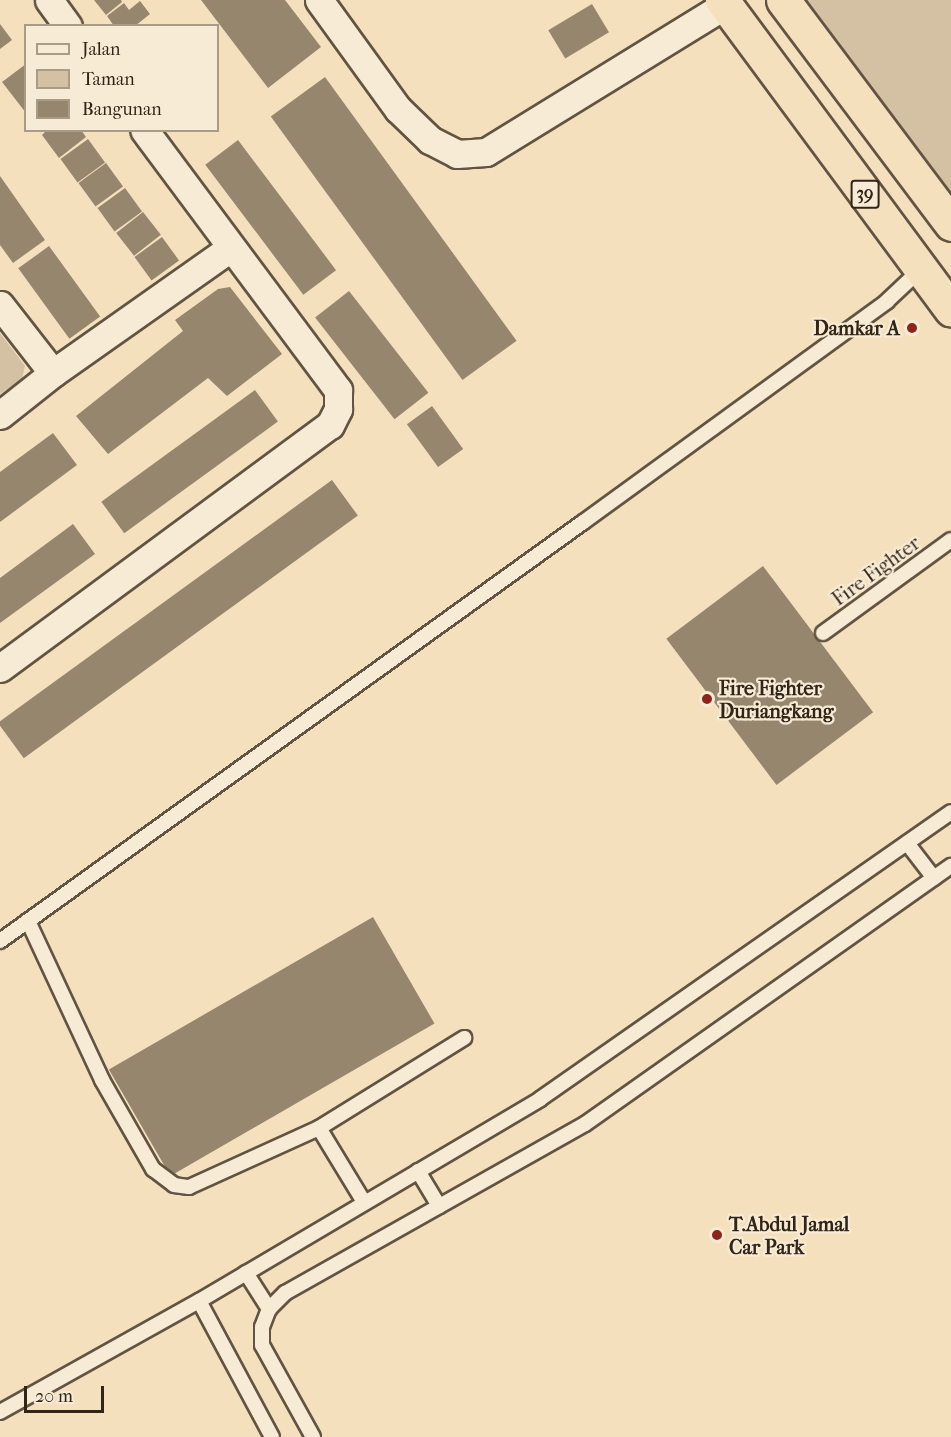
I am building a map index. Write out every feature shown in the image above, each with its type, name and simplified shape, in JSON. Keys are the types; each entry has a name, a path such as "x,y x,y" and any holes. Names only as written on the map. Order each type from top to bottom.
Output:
{"highway":[{"path":"783,0 951,224"},
{"name":"39","path":"723,2 951,309"}],"street":[{"path":"49,0 67,24"},
{"path":"319,0 398,109 430,140 457,154 486,152 723,2"},
{"path":"0,668 330,425 338,409 338,390 145,132"},
{"path":"0,415 53,373 230,248"},
{"path":"0,304 53,373"}],"lane":[{"path":"0,941 830,343 920,270"},
{"name":"Fire Fighter","path":"823,633 951,540"},
{"path":"0,1412 199,1301 540,1099 951,812"},
{"path":"907,843 934,878"},
{"path":"313,1437 262,1344 262,1327 269,1309 285,1293 585,1124 951,866"},
{"path":"28,921 102,1080 160,1177 174,1185 189,1187 319,1128 464,1038"},
{"path":"319,1128 364,1202"},
{"path":"418,1171 439,1206"},
{"path":"246,1273 269,1309"},
{"path":"199,1301 272,1437"}],"green space":[{"path":"789,0 951,0 951,215"},
{"path":"0,333 25,366 22,379 0,394"}],"building":[{"path":"94,0 121,0 122,2 106,15"},
{"path":"201,0 285,0 321,47 268,88"},
{"path":"140,1 150,14 138,24 113,24 107,16 124,3 129,10"},
{"path":"592,4 609,32 565,59 548,30"},
{"path":"0,24 12,40 0,49"},
{"path":"24,66 24,110 2,82"},
{"path":"325,77 517,341 462,380 271,116"},
{"path":"45,132 82,132 86,137 59,158 42,135"},
{"path":"88,139 105,162 78,182 60,159"},
{"path":"238,140 336,270 303,295 205,165"},
{"path":"106,163 123,186 96,206 78,183"},
{"path":"0,176 45,240 13,263 0,245"},
{"path":"125,188 142,211 115,231 97,208"},
{"path":"143,212 161,235 134,256 116,233"},
{"path":"162,237 179,260 152,280 134,257"},
{"path":"49,246 100,316 69,339 18,268"},
{"path":"230,287 282,354 227,396 208,378 108,454 76,416 183,331 175,320 218,289"},
{"path":"349,291 428,393 395,419 315,317"},
{"path":"255,390 278,422 124,533 101,502"},
{"path":"432,406 463,449 438,467 407,424"},
{"path":"53,433 77,465 0,522 0,472"},
{"path":"332,480 358,516 24,758 0,726 0,721"},
{"path":"73,524 95,554 0,623 0,578"},
{"path":"763,566 873,712 776,785 666,639"},
{"path":"373,917 435,1024 170,1176 109,1070"}],"place":[{"name":"Damkar A","path":"912,328"},
{"name":"Fire Fighter Duriangkang","path":"707,699"},
{"name":"T.Abdul Jamal Car Park","path":"717,1235"}]}
